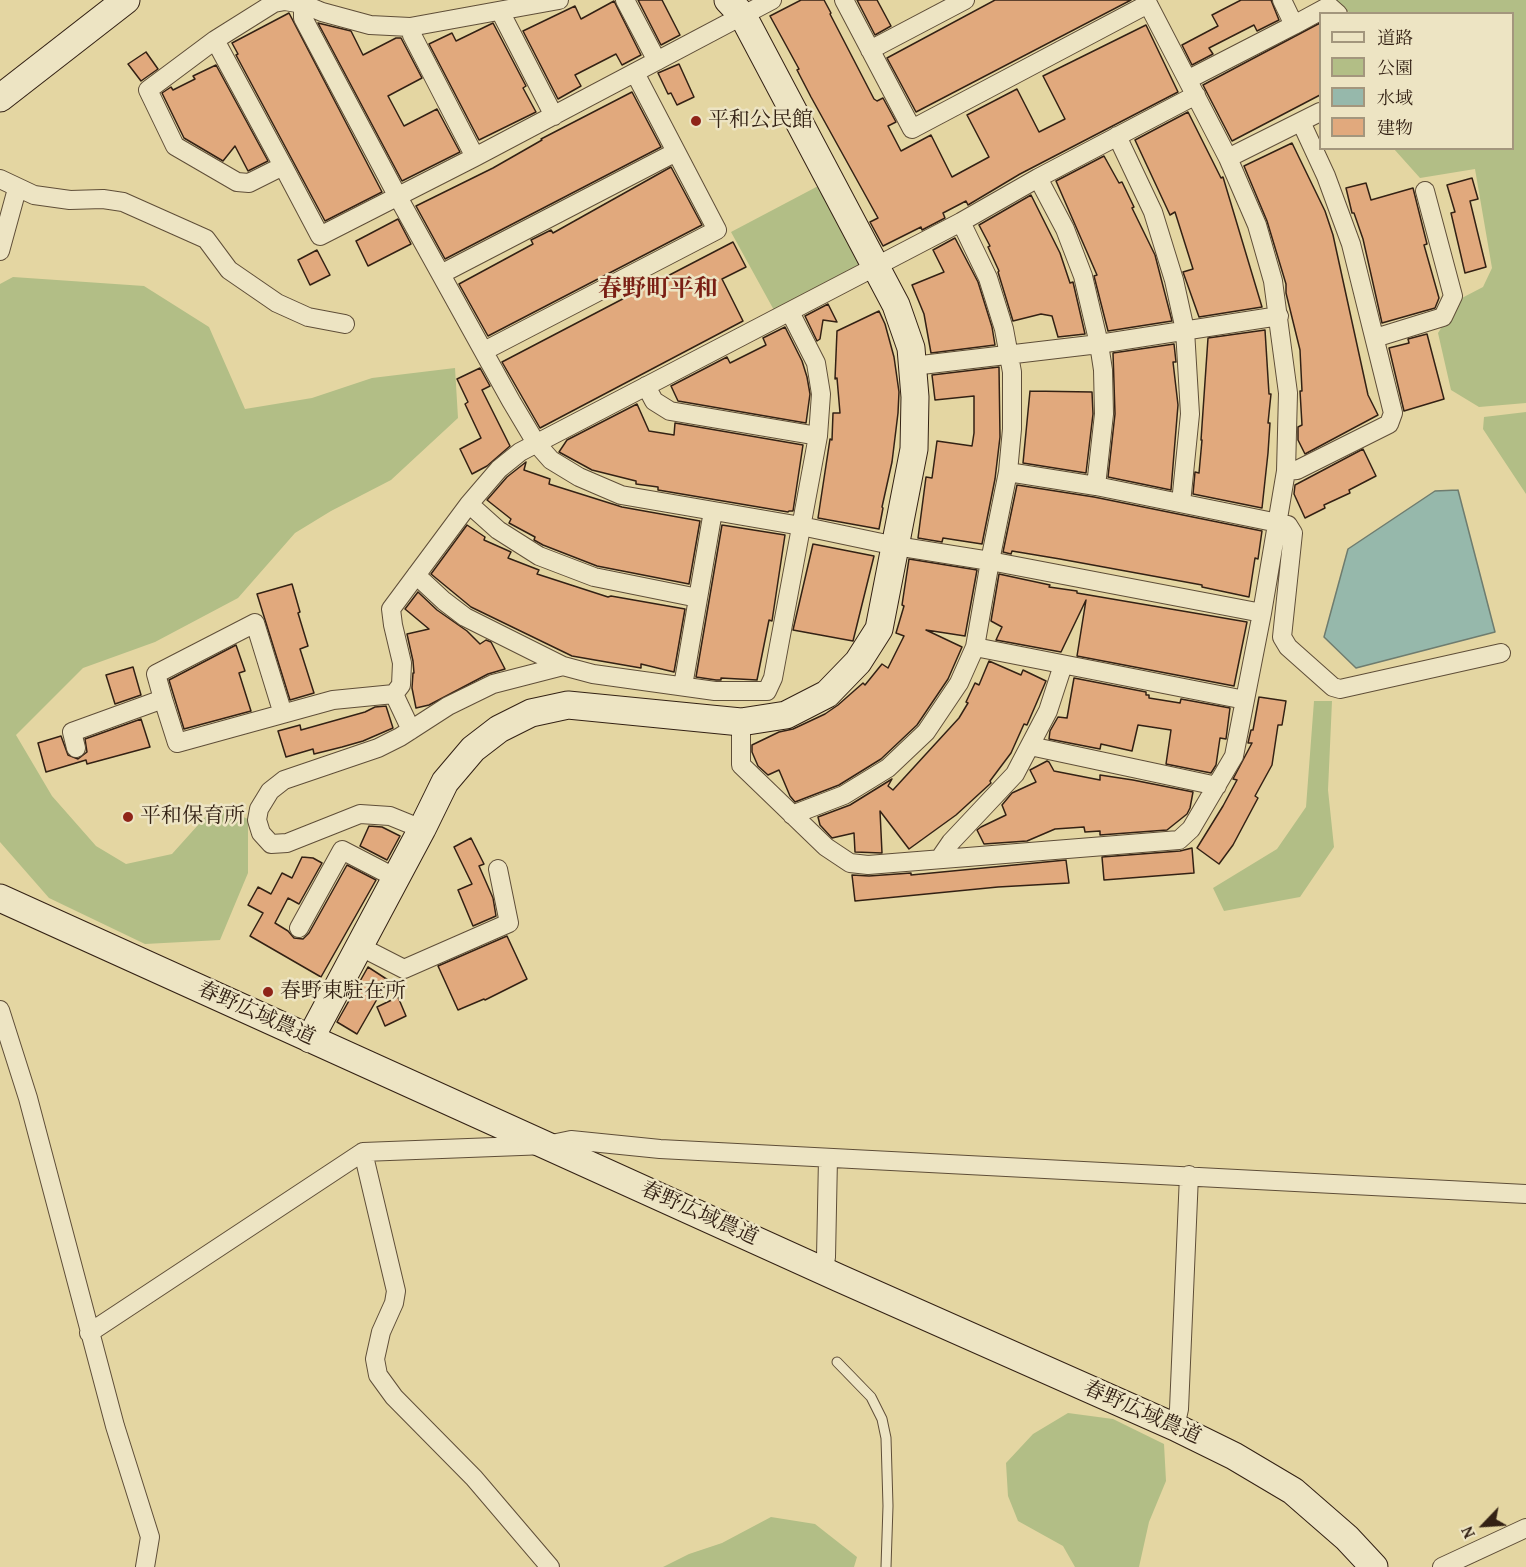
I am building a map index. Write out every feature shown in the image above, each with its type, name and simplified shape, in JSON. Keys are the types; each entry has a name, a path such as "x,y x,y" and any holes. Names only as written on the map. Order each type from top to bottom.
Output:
{"street":[{"path":"0,98 126,0"},
{"path":"283,166 249,183 237,182 175,146 148,90 216,40 274,3 285,0 370,25 410,27 559,0"},
{"path":"625,0 657,61"},
{"path":"216,40 320,236 657,61 735,8 772,0"},
{"path":"741,722 741,765 826,847 850,863 868,865 1179,840 1191,829 1234,756 1262,613 1286,471 1288,393 1279,316 1273,281 1257,225 1228,158 1147,2 912,129 844,0"},
{"path":"870,50 965,0"},
{"path":"1282,0 1294,25"},
{"path":"303,4 303,18 398,197 536,443 551,460 579,477 621,495 801,526 896,546 990,561 1262,613"},
{"path":"283,714 255,623 156,674 177,742 283,714 333,700 394,694 401,685 402,663 391,609 469,504 499,469 520,452 961,222 1117,136 1192,87 1329,6 1336,12"},
{"path":"310,1039 446,782 473,749 499,729 531,713 568,705 741,722 786,715 827,694 858,662 879,629 914,449 915,397 911,348 896,305 735,8"},
{"path":"500,11 554,116"},
{"path":"410,27 475,157"},
{"path":"484,351 717,230 635,73"},
{"path":"1228,158 1319,113"},
{"path":"1286,471 1297,470 1389,424 1393,413 1351,244 1326,176 1301,122"},
{"path":"1117,136 1153,212 1174,280 1185,330 1190,414 1181,503"},
{"path":"441,274 676,152"},
{"path":"1038,178 1065,230 1083,276 1099,344 1103,370 1104,414 1096,486"},
{"path":"0,179 17,189 34,195 70,200 103,199 123,202 206,239 229,270 277,303 308,317 345,324"},
{"path":"0,251 17,189"},
{"path":"1374,338 1443,317 1453,296 1425,191"},
{"path":"792,814 844,795 888,768 926,732 958,683 975,647 1008,472 1012,429 1012,372 1004,329 988,278 961,222"},
{"path":"416,575 465,617 563,666 593,674 715,691 767,691 773,678 818,436 821,394 816,363 790,312"},
{"path":"913,366 1099,344 1279,316"},
{"path":"646,386 654,401 670,411 818,436"},
{"path":"1008,472 1096,486 1288,525 1293,533 1282,637 1288,647 1333,687 1340,689 1501,653"},
{"path":"469,504 498,530 539,556 594,578 698,598"},
{"path":"683,686 713,511"},
{"path":"975,647 1245,700"},
{"path":"940,858 951,842 1014,774 1047,711 1063,665"},
{"path":"423,829 390,816 360,813 287,843 272,844 261,833 257,820 259,809 270,791 284,780 378,747 411,730 448,706 493,684 563,666"},
{"path":"394,694 411,730"},
{"path":"76,748 72,732 164,699"},
{"path":"1030,746 1217,786"},
{"path":"299,928 342,850 396,878"},
{"path":"359,946 404,969 509,923 498,869"},
{"name":"春野広域農道","path":"0,898 1175,1427 1234,1456 1293,1491 1347,1538 1374,1567"},
{"path":"0,1010 28,1098 115,1426 150,1537 145,1567"},
{"path":"89,1333 363,1152 547,1144 571,1140 660,1149 1526,1194"},
{"path":"363,1152 396,1291 394,1303 381,1332 375,1359 378,1375 394,1397 474,1478 550,1567"},
{"path":"824,1270 828,1158"},
{"path":"1175,1427 1179,1409 1189,1175"},
{"path":"1442,1567 1526,1528"}],"lane":[{"path":"837,1362 871,1397 882,1419 886,1438 888,1506 886,1567"}],"green space":[{"path":"1329,0 1526,0 1526,403 1479,407 1451,390 1438,333 1460,299 1483,287 1492,268 1475,169 1420,178 1395,150 1514,150 1514,12 1349,12"},
{"path":"822,184 865,265 775,312 731,232"},
{"path":"13,277 144,286 209,327 245,409 312,398 372,378 455,368 458,418 391,480 331,511 295,533 238,598 155,642 83,668 16,735 52,796 96,846 126,864 172,854 216,805 248,819 248,873 220,940 145,944 49,898 0,842 0,284"},
{"path":"1526,412 1526,494 1483,429 1484,417"},
{"path":"1314,701 1332,701 1328,790 1334,847 1300,897 1224,911 1213,888 1277,849 1306,807"},
{"path":"1068,1413 1113,1419 1164,1444 1166,1481 1149,1522 1139,1567 1075,1567 1063,1546 1018,1521 1008,1496 1006,1463 1033,1434"},
{"path":"771,1517 815,1524 857,1557 854,1567 663,1567 689,1554 722,1543"}],"water":[{"path":"1458,490 1495,632 1356,668 1324,637 1348,549 1435,491"}],"building":[{"path":"638,0 662,0 680,35 661,45"},
{"path":"801,0 824,0 874,99 877,101 883,98 896,122 888,126 901,151 931,135 952,177 989,157 967,115 1017,89 1039,132 1065,119 1043,76 1146,25 1178,92 1020,174 968,205 966,201 943,213 945,218 883,246 870,222 878,218 811,97 797,70 799,69 770,16"},
{"path":"857,0 877,0 891,26 875,35"},
{"path":"995,0 1131,0 916,112 887,58"},
{"path":"1241,0 1271,0 1279,20 1257,31 1254,25 1209,48 1213,54 1192,65 1182,45 1218,26 1212,15"},
{"path":"614,1 641,55 622,65 616,54 575,75 581,86 558,99 523,31 575,6 581,19"},
{"path":"289,13 382,192 325,221 236,55 238,54 232,43"},
{"path":"318,23 351,31 363,55 396,38 401,38 422,78 388,96 404,126 437,109 460,152 402,181"},
{"path":"493,23 526,86 523,88 536,112 479,140 429,44 452,33 456,41"},
{"path":"1319,24 1319,96 1232,141 1203,85"},
{"path":"146,52 158,69 141,81 128,64"},
{"path":"679,64 694,97 677,105 671,93 668,94 658,73"},
{"path":"216,65 268,161 248,171 235,146 223,161 184,138 162,93 171,87 173,90 195,79 193,76"},
{"path":"632,92 661,147 445,259 416,206 493,168 541,139"},
{"path":"1188,112 1221,178 1223,177 1262,307 1199,317 1183,272 1193,269 1175,212 1170,215 1135,140"},
{"path":"1292,143 1325,211 1333,235 1368,395 1378,415 1305,454 1298,440 1298,427 1302,425 1300,350 1286,293 1286,284 1267,221 1244,166"},
{"path":"1104,156 1119,183 1122,182 1155,255 1172,321 1108,331 1094,276 1097,275 1056,181"},
{"path":"671,167 702,225 488,336 459,284 533,244 531,240 551,230 553,233"},
{"path":"1472,178 1478,199 1470,201 1486,267 1465,273 1451,213 1455,212 1447,185"},
{"path":"1366,183 1371,200 1413,188 1427,244 1424,245 1439,298 1435,308 1382,323 1363,239 1354,213 1352,213 1346,188"},
{"path":"1031,195 1060,253 1070,283 1073,282 1085,334 1058,337 1052,316 1041,314 1013,321 999,271 979,225"},
{"path":"398,219 411,244 368,266 356,241"},
{"path":"955,238 978,282 995,345 931,353 924,314 912,285 944,272 933,250"},
{"path":"733,242 746,267 722,279 743,321 540,428 502,362 636,292 659,283 658,281"},
{"path":"317,250 330,275 310,285 298,260"},
{"path":"828,304 837,322 823,320 820,339 817,341 805,316"},
{"path":"879,311 894,357 899,392 892,462 879,529 818,518 830,439 832,440 833,413 840,413 837,378 835,379 837,331"},
{"path":"785,327 802,361 807,377 810,394 806,423 678,401 671,386 727,357 730,363 766,345 763,338"},
{"path":"1265,330 1269,394 1271,394 1262,508 1193,494 1195,472 1199,473 1208,338"},
{"path":"1427,334 1444,399 1404,411 1389,348 1409,343 1408,339"},
{"path":"1174,344 1176,362 1173,362 1178,405 1171,490 1108,477 1115,414 1113,353"},
{"path":"999,367 1000,437 995,479 982,544 943,538 942,542 918,538 926,477 932,478 937,441 972,446 974,433 974,396 935,400 932,375"},
{"path":"480,368 490,386 482,390 510,446 487,466 472,474 460,449 481,438 465,404 468,402 457,379"},
{"path":"1030,391 1092,392 1093,414 1086,473 1023,463"},
{"path":"637,404 649,431 674,435 675,423 803,445 793,511 658,490 658,487 636,484 636,481 592,470 559,452 567,440"},
{"path":"1363,449 1376,476 1305,518 1294,494 1295,485"},
{"path":"526,462 524,470 550,479 549,484 622,507 700,521 689,584 597,566 543,545 534,540 535,537 509,523 511,519 487,500 507,477"},
{"path":"1017,485 1094,497 1262,531 1249,597 1202,587 1202,585 1060,559 1012,551 1011,554 1003,552"},
{"path":"467,525 485,537 484,540 511,552 508,558 539,570 537,574 608,597 685,609 674,672 641,664 641,668 572,656 471,607 431,574"},
{"path":"722,525 785,535 772,621 769,620 757,680 721,678 721,680 716,680 696,677"},
{"path":"813,544 874,556 853,641 793,630"},
{"path":"909,559 977,570 965,636 926,630 962,647 948,679 917,725 881,759 839,785 795,802 779,770 768,775 758,766 752,752 752,745 825,714 863,683 865,685 882,664 888,668 904,636 896,633 904,606 902,605"},
{"path":"999,574 1050,585 1049,587 1077,591 1077,593 1247,622 1234,686 1077,656 1086,600 1061,652 996,640 1002,627 991,621"},
{"path":"292,584 308,646 300,649 314,693 290,700 257,594"},
{"path":"418,592 480,644 486,640 491,642 505,669 488,674 429,705 416,708 412,688 413,661 407,634 429,629 405,609"},
{"path":"236,645 245,671 239,673 251,711 184,729 169,680"},
{"path":"989,661 1021,675 1023,670 1046,681 1027,725 1024,724 1011,753 990,781 991,783 956,815 909,849 880,811 882,853 855,852 854,833 832,838 820,825 818,817 850,805 892,779 888,786 893,790 959,718 968,703 966,702 975,683 979,685"},
{"path":"133,667 141,695 115,704 106,675"},
{"path":"1074,678 1146,692 1149,698 1180,703 1181,699 1230,708 1226,739 1220,738 1216,765 1211,773 1166,764 1171,730 1138,725 1132,751 1101,744 1100,749 1049,739 1050,731 1058,717 1067,718"},
{"path":"1259,697 1286,701 1282,725 1278,725 1272,765 1255,796 1258,798 1233,845 1219,864 1197,848 1237,780 1233,779 1252,743 1248,743 1251,730 1253,730"},
{"path":"386,706 393,728 342,747 314,754 313,749 286,757 278,731 300,725 301,730 365,712 375,707"},
{"path":"141,719 150,747 87,764 86,760 46,772 38,743 61,736 68,755 78,759 87,752 85,739"},
{"path":"1047,761 1054,771 1100,780 1100,775 1193,792 1190,808 1187,814 1167,830 1100,835 1100,831 1085,832 1084,827 1055,829 1027,841 984,844 977,830 1006,815 1002,805 1012,793 1036,782 1030,770"},
{"path":"369,826 382,827 400,836 387,860 360,846"},
{"path":"471,838 484,864 479,866 493,898 496,916 473,926 458,890 472,884 454,847"},
{"path":"1192,848 1194,873 1104,880 1102,857"},
{"path":"302,857 313,858 322,863 299,904 288,898 275,923 294,938 303,939 309,933 347,865 376,880 321,977 250,936 263,913 248,905 258,887 271,894 282,873 292,878"},
{"path":"1066,860 1069,883 998,887 855,901 852,875 911,873 911,875"},
{"path":"507,936 527,979 485,1000 458,1010 438,966"},
{"path":"368,967 388,980 357,1034 337,1022"},
{"path":"398,997 406,1016 385,1026 377,1007"}],"place":[{"name":"平和公民館","path":"696,121"},
{"name":"平和保育所","path":"128,817"},
{"name":"春野東駐在所","path":"268,992"}],"district":[{"name":"春野町平和","path":"658,290"}]}
